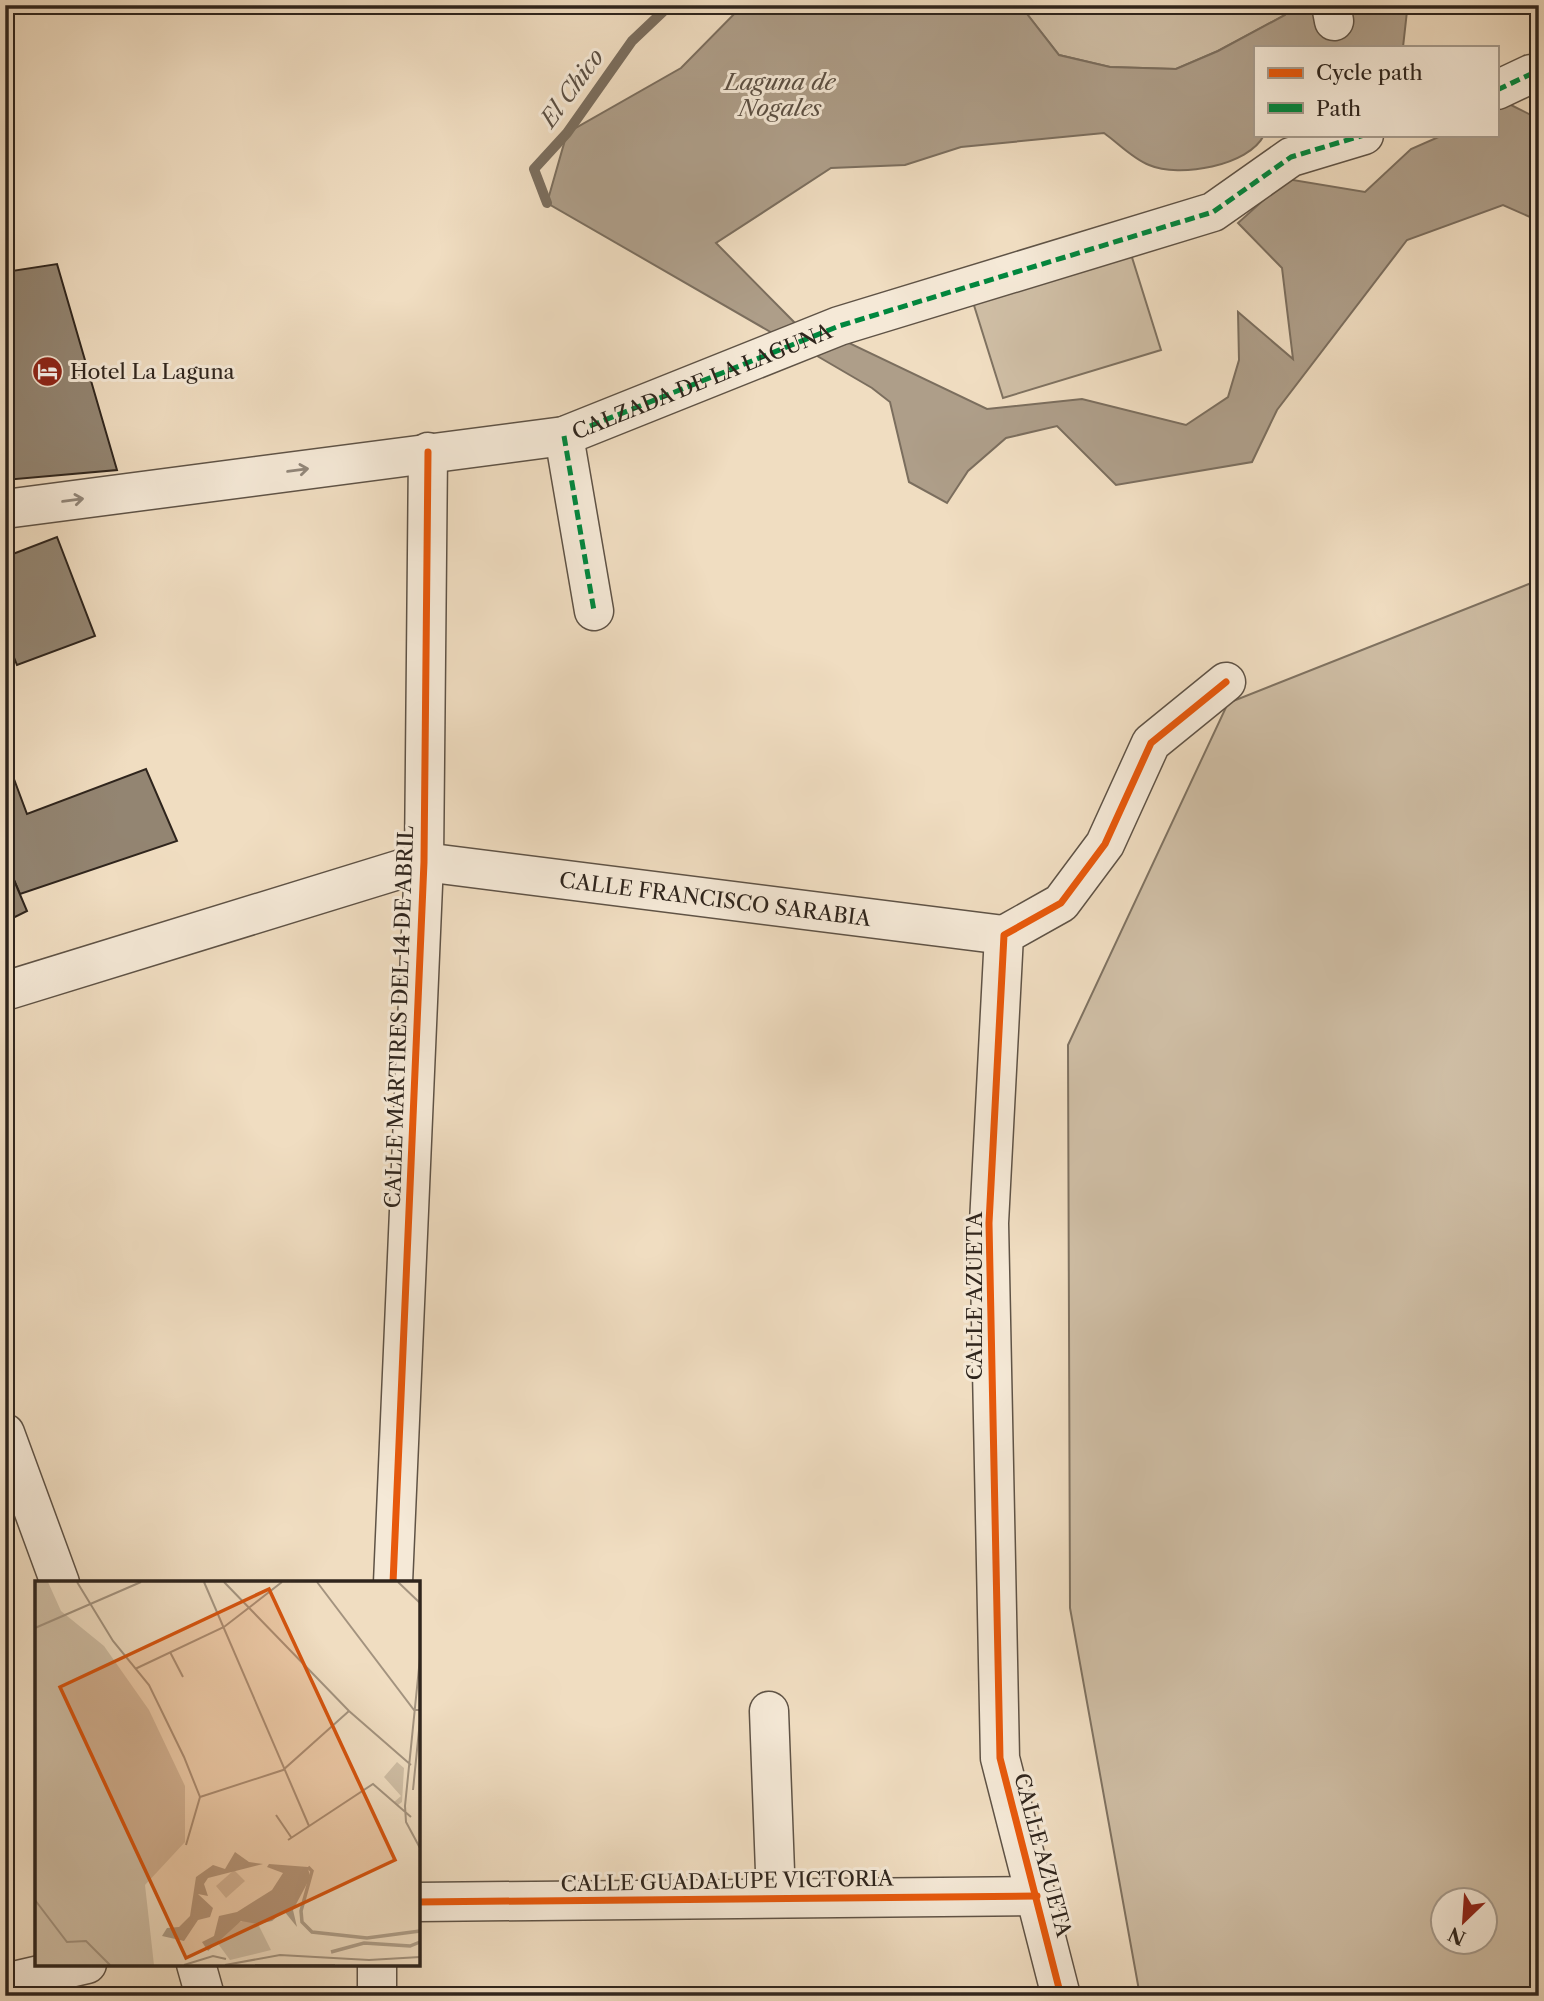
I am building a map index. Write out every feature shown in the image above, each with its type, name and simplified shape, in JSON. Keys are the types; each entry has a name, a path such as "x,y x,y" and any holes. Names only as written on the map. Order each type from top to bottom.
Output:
{"street":[{"path":"1498,90 1531,74"},
{"name":"CALZADA DE LA LAGUNA","path":"5,509 577,431 839,327 1213,212 1291,157 1361,136"},
{"path":"577,431 594,611"},
{"name":"CALLE MÁRTIRES DEL 14 DE ABRIL","path":"393,1581 424,862 428,452"},
{"path":"1004,935 1061,903 1105,844 1151,743 1226,682"},
{"path":"5,991 424,862"},
{"name":"CALLE FRANCISCO SARABIA","path":"424,862 1004,935"},
{"name":"CALLE AZUETA","path":"1004,935 989,1223 1000,1758 1061,1996"},
{"path":"5,1433 59,1581"},
{"path":"769,1711 776,1898"},
{"name":"CALLE GUADALUPE VICTORIA","path":"420,1902 1037,1896"},
{"path":"5,1983 78,1966"},
{"path":"198,1966 205,1996"},
{"path":"377,1966 377,1996"}],"shaded area":[{"path":"1020,5 1292,5 1285,15 1218,51 1176,69 1110,67 1059,55"},
{"path":"1130,251 1161,350 1003,398 972,299"},
{"path":"1539,580 1539,1996 1140,1996 1070,1608 1068,1045 1228,703"}],"water":[{"name":"Laguna de Nogales","path":"743,5 1020,5 1059,55 1110,67 1176,69 1218,51 1285,15 1292,5 1405,5 1407,11 1403,46 1254,46 1254,136 1263,136 1256,146 1229,162 1195,169 1162,169 1131,155 1104,133 961,147 905,165 831,168 716,243 796,324 774,334 547,203 567,133 681,68"},
{"path":"1509,104 1539,119 1539,221 1503,205 1407,240 1277,410 1252,462 1116,485 1057,426 1006,438 968,471 947,503 909,482 890,402 872,388 812,353 843,340 987,409 1082,399 1186,425 1228,397 1239,360 1238,312 1293,359 1282,268 1238,223 1287,179 1365,192 1411,149 1441,136 1498,136 1498,110"}],"building":[{"name":"Hotel La Laguna","path":"57,264 117,470 5,480 5,272"},
{"path":"57,537 95,636 17,665 5,635 5,557"},
{"path":"8,763 27,814 146,769 177,841 20,894 5,859 5,764"},
{"path":"5,859 27,911 5,922"}],"waterway":[{"name":"El Chico","path":"547,203 534,169 567,133 632,41 670,5"}],"marked path":[{"path":"1498,90 1531,74"},
{"path":"590,426 839,326 1213,212 1291,157 1361,136"},
{"path":"564,436 594,611"}],"cycle path":[{"path":"393,1581 424,862 428,452"},
{"path":"1061,1996 1000,1758 989,1223 1004,935 1061,903 1105,844 1151,743 1226,682"},
{"path":"420,1902 1037,1896"}],"place":[{"name":"Hotel La Laguna","path":"47,371"}]}
